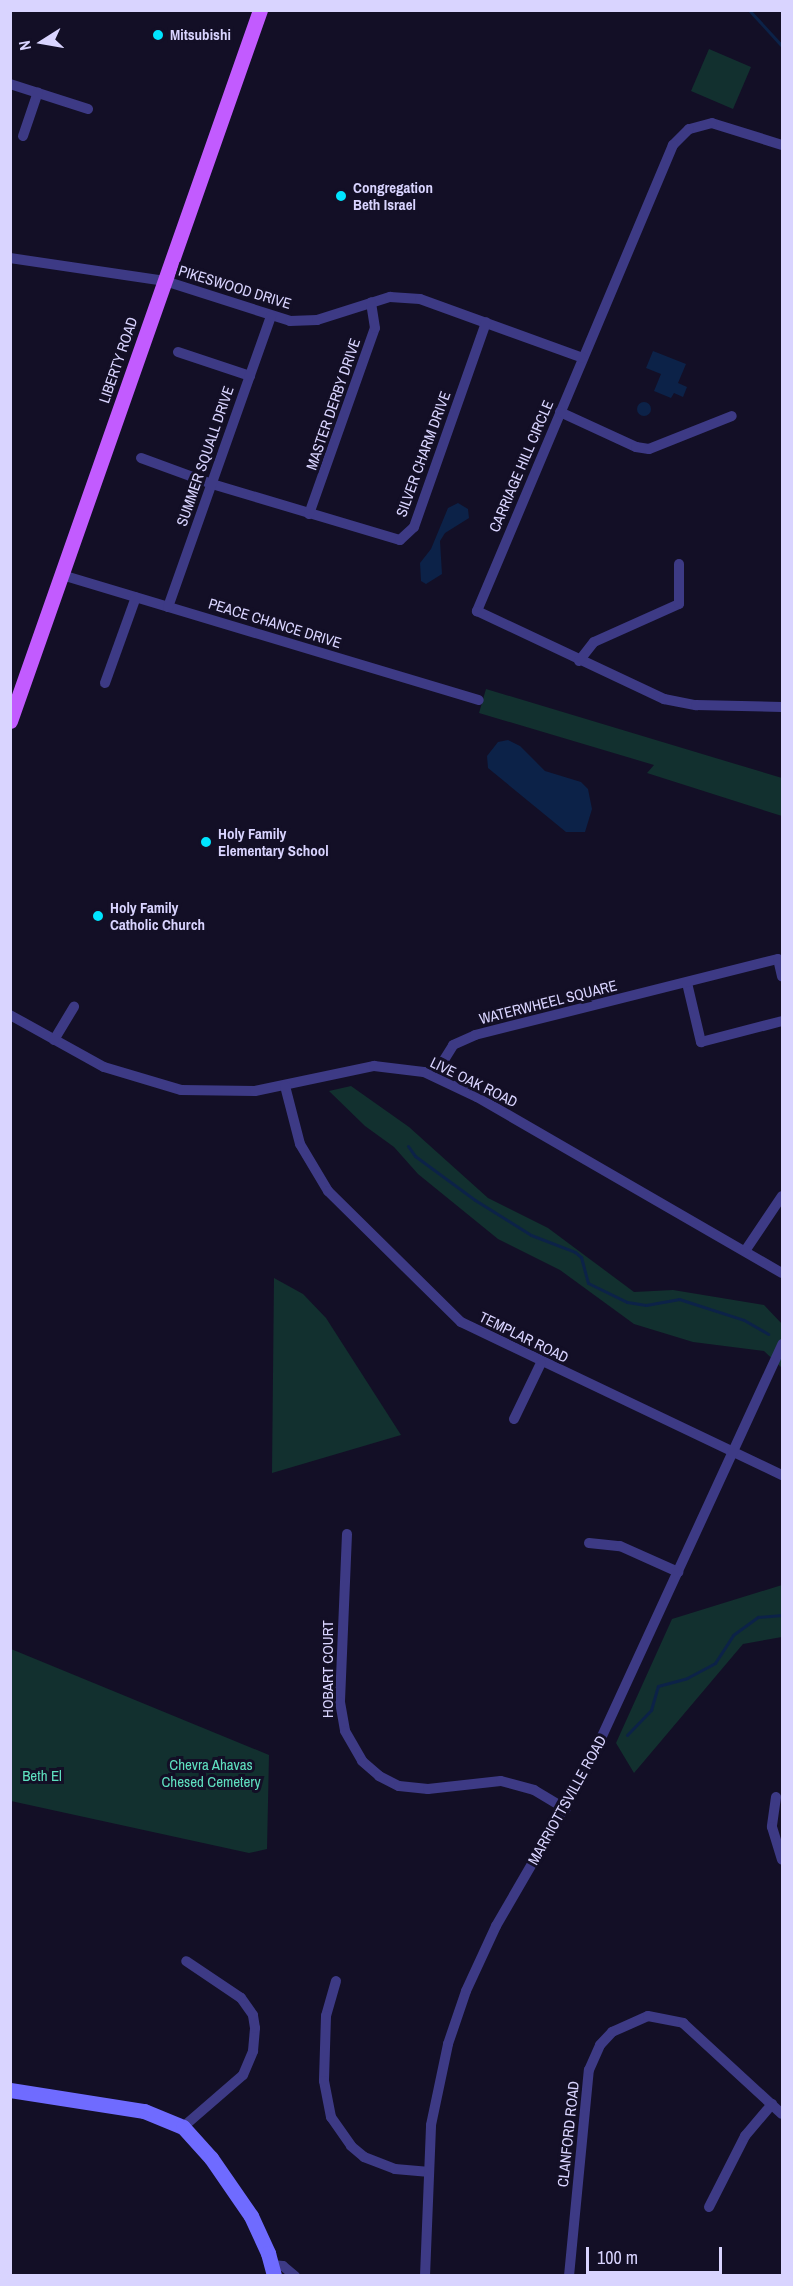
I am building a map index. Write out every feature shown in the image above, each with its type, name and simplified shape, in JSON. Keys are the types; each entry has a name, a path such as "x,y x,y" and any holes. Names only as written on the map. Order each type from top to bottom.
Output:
{"main road":[{"name":"LIBERTY ROAD","path":"12,715 260,10"},
{"path":"10,2090 144,2111 183,2127 211,2158 244,2205 273,2270"}],"street":[{"path":"10,84 88,109"},
{"path":"23,136 38,92"},
{"name":"CARRIAGE HILL CIRCLE","path":"782,705 679,703 579,661 477,611 583,358 681,135 712,123 783,145"},
{"name":"PIKESWOOD DRIVE","path":"10,258 165,281 290,321 316,320 370,302 403,296 420,299 583,358"},
{"name":"MASTER DERBY DRIVE","path":"309,514 375,328 370,302"},
{"name":"SUMMER SQUALL DRIVE","path":"168,607 271,316"},
{"name":"SILVER CHARM DRIVE","path":"141,458 212,484 393,540 410,534 486,322"},
{"path":"178,352 250,376"},
{"path":"560,412 636,447 649,449 732,416"},
{"path":"579,661 594,642 679,604 679,564"},
{"name":"PEACE CHANCE DRIVE","path":"62,575 479,700"},
{"path":"105,683 136,597"},
{"name":"WATERWHEEL SQUARE","path":"434,1076 447,1051 466,1038 778,959 783,977"},
{"path":"687,983 701,1042 783,1021"},
{"path":"54,1040 74,1007"},
{"name":"LIVE OAK ROAD","path":"10,1015 105,1067 163,1087 238,1093 285,1086 374,1066 400,1067 434,1076 477,1097 783,1273"},
{"name":"TEMPLAR ROAD","path":"285,1086 300,1144 328,1191 462,1322 541,1364 734,1450 783,1475"},
{"path":"745,1251 783,1196"},
{"name":"MARRIOTTSVILLE ROAD","path":"425,2276 427,2172 441,2075 466,1990 495,1926 566,1809 783,1344"},
{"path":"514,1419 541,1364"},
{"name":"HOBART COURT","path":"347,1534 340,1702 345,1731 362,1761 379,1776 399,1786 428,1789 501,1781 534,1790 566,1809"},
{"path":"589,1543 620,1546 678,1572"},
{"path":"776,1797 772,1827 783,1860"},
{"path":"183,2127 243,2075 253,2051 255,2028 253,2015 241,1998 186,1960"},
{"path":"336,1980 326,2016 324,2081 332,2117 351,2146 364,2157 395,2169 427,2172"},
{"name":"CLANFORD ROAD","path":"569,2276 589,2070 600,2045 612,2032 648,2016 683,2023 783,2114"},
{"path":"709,2207 745,2136 772,2104"},
{"path":"273,2270 283,2266 295,2276"}],"green space":[{"path":"709,49 751,67 733,109 691,91"},
{"path":"486,689 782,778 782,816 647,773 654,765 479,713"},
{"path":"351,1086 409,1127 488,1198 548,1228 634,1292 673,1290 764,1305 782,1324 782,1368 764,1351 693,1342 634,1324 560,1270 498,1239 418,1174 394,1147 365,1126 329,1091"},
{"path":"274,1278 303,1294 326,1318 401,1435 272,1473"},
{"path":"782,1585 782,1637 743,1644 634,1773 616,1743 672,1619"},
{"name":"Chevra Ahavas Chesed Cemetery","path":"11,1649 269,1755 267,1849 249,1853 11,1801"}],"water":[{"path":"653,351 686,364 678,383 687,387 683,397 674,393 671,398 654,391 661,374 646,368"},
{"path":"644,402 649,404 651,409 649,414 644,416 639,414 637,409 639,404"},
{"path":"458,503 468,509 469,518 445,533 440,541 442,574 426,584 421,581 420,563 431,549 448,508"},
{"path":"508,740 520,746 545,771 581,782 588,789 592,809 585,832 566,832 488,768 487,756 498,742"}],"waterway":[{"path":"749,10 782,46"},
{"path":"408,1146 415,1156 475,1200 531,1235 575,1252 581,1257 588,1283 627,1302 646,1305 679,1299 744,1320 768,1334"},
{"path":"627,1735 651,1710 658,1686 687,1678 715,1663 733,1635 758,1617 782,1615"}],"place":[{"name":"Mitsubishi","path":"158,35"},
{"name":"Congregation Beth Israel","path":"341,196"},
{"name":"Holy Family Elementary School","path":"206,842"},
{"name":"Holy Family Catholic Church","path":"98,916"}],"park label":[{"name":"Beth El","path":"42,1776"}]}
